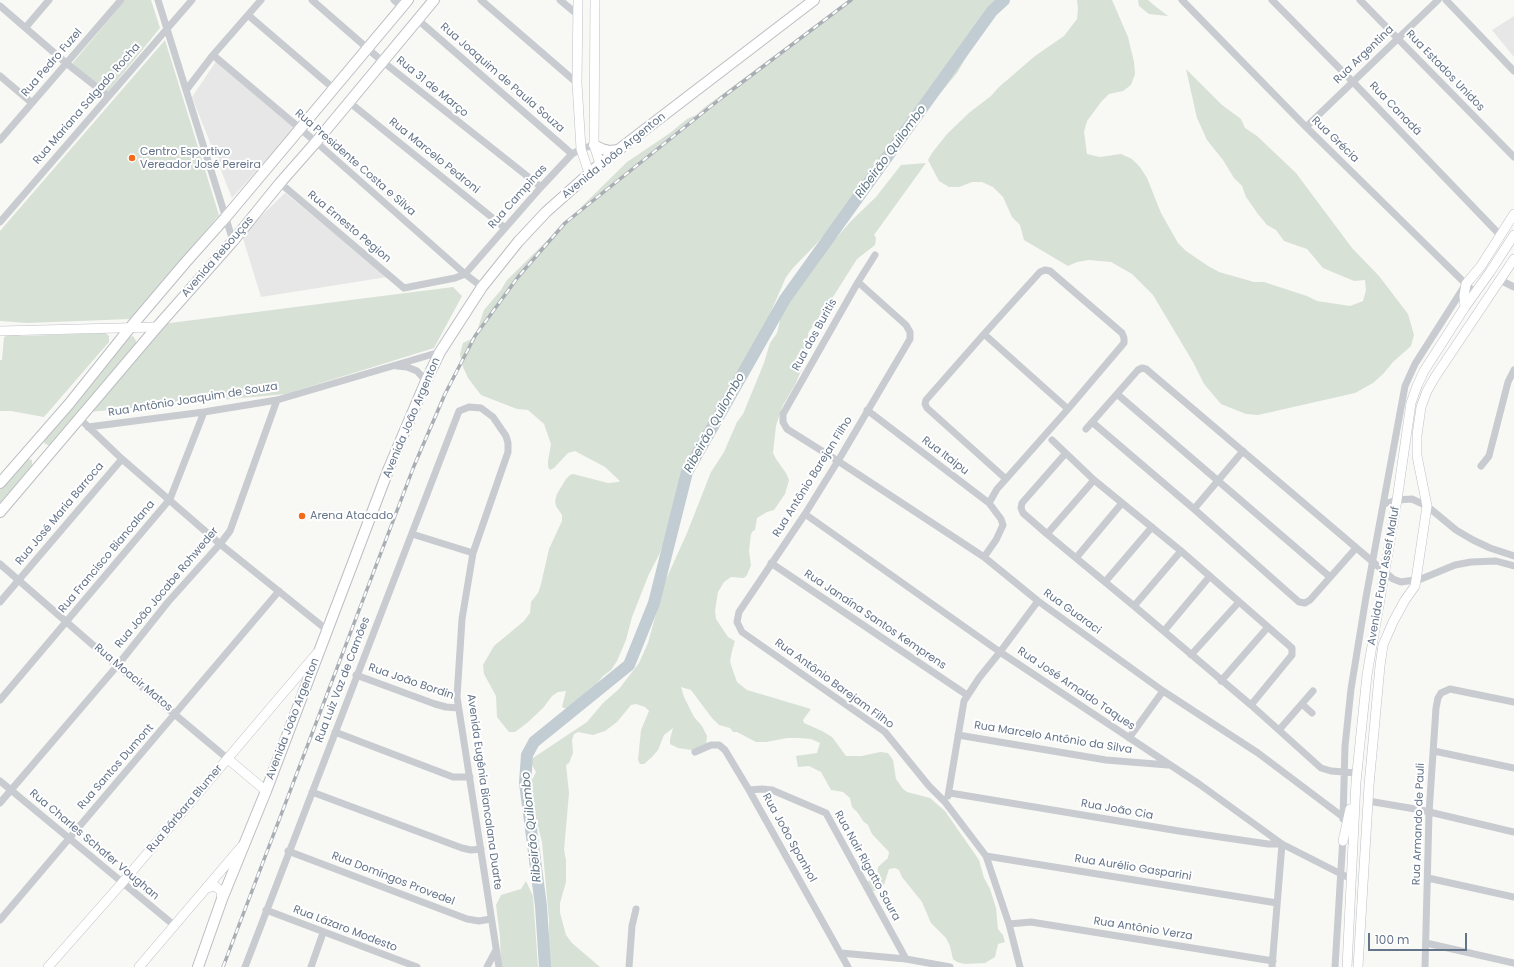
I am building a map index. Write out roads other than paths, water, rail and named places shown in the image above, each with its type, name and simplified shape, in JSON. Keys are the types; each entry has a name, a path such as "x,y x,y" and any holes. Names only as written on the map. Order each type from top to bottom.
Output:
{"main road":[{"name":"Avenida Rebouças","path":"0,512 157,327 233,241 434,0"},
{"path":"578,0 577,83 581,149 589,173"},
{"path":"595,0 594,145 600,164"},
{"name":"Avenida João Argenton","path":"198,967 222,899 266,791 389,468 440,352 482,287 518,242 546,212 600,164 814,0"},
{"name":"Avenida Rebouças","path":"0,483 300,129 367,48 401,2"},
{"path":"594,145 602,150 618,150"},
{"path":"1465,307 1464,296 1466,284 1514,214"},
{"name":"Avenida Fuad Assef Maluf","path":"1347,967 1356,782 1367,675 1398,500 1411,403 1424,371 1514,235"},
{"name":"Avenida Fuad Assef Maluf","path":"1358,967 1368,801 1383,645 1398,611 1415,586 1427,506 1417,456 1417,435 1421,407 1434,377 1514,259"},
{"path":"0,331 129,329 157,327"},
{"path":"32,446 47,457"},
{"name":"Rua Bárbara Blumer","path":"48,967 122,883 320,650"},
{"name":"Rua Moacir Matos","path":"228,759 266,791"},
{"path":"1343,841 1356,782"},
{"path":"139,967 244,843"},
{"path":"206,888 216,886 221,891 222,899"}],"street":[{"path":"26,27 49,0"},
{"name":"Rua Pedro Fuzel","path":"0,140 121,0"},
{"path":"158,0 187,89 233,241"},
{"name":"Rua Mariana Salgado Rocha","path":"0,222 192,0"},
{"path":"187,89 213,55 261,0"},
{"name":"Rua 31 de Março","path":"312,0 382,61 541,187"},
{"path":"481,0 577,83"},
{"path":"560,0 578,15"},
{"name":"Rua Grécia","path":"1182,0 1306,127 1475,293"},
{"name":"Rua Canadá","path":"1272,0 1500,235"},
{"name":"Rua Estados Unidos","path":"1360,0 1514,157"},
{"name":"Rua Argentina","path":"1306,127 1438,0"},
{"path":"1446,0 1514,71"},
{"path":"0,6 66,63 108,96"},
{"path":"248,15 333,88"},
{"name":"Rua Joaquim de Paula Souza","path":"417,19 572,154"},
{"name":"Rua Presidente Costa e Silva","path":"213,55 316,142 465,274 482,287"},
{"path":"0,76 32,103"},
{"name":"Rua Marcelo Pedroni","path":"349,102 505,228"},
{"name":"Rua Campinas","path":"465,274 572,154 581,149 594,145"},
{"name":"Rua Ernesto Pegion","path":"280,183 404,288 455,278 465,274"},
{"name":"Rua dos Buritis","path":"787,429 783,422 783,414 875,255"},
{"path":"989,503 997,489 1006,479 1068,409 1124,343 1122,333 1050,271 1045,270 1040,272 984,334 926,400 925,404 927,408 1006,479"},
{"path":"1500,280 1514,287"},
{"name":"Rua Antônio Barejan Filho","path":"742,632 737,622 739,612 838,461 910,339 910,332 906,325 858,282"},
{"path":"1335,967 1343,841 1345,746 1348,718 1366,597 1405,386 1415,364 1466,284"},
{"path":"984,334 1068,409"},
{"name":"Rua Antônio Joaquim de Souza","path":"88,427 204,412 277,400 440,352"},
{"name":"Rua Antônio Joaquim de Souza","path":"393,366 407,367 417,371 426,381"},
{"path":"1086,429 1138,370 1142,368 1146,369 1396,581 1401,582 1416,580 1455,565 1471,562 1487,560 1514,566"},
{"path":"1481,466 1489,456 1508,382 1514,370"},
{"path":"1117,394 1330,577"},
{"name":"Rua João Jocabe Rohweder","path":"0,803 117,666 168,602 220,544 230,530 277,400"},
{"name":"Rua Luiz Vaz de Camões","path":"245,967 356,675 459,411 469,406"},
{"name":"Avenida Eugênia Biancalana Duarte","path":"469,406 481,408 493,417 506,436 508,443 508,452 473,553 462,619 457,697 499,967"},
{"name":"Rua Itaipu","path":"867,410 989,503 1001,519 1003,525 996,540 984,557"},
{"name":"Rua Francisco Biancalana","path":"0,700 170,499 204,412"},
{"path":"79,418 220,544 327,630"},
{"path":"1092,422 1194,509 1299,602 1305,603 1310,600 1356,548"},
{"name":"Rua Guaraci","path":"787,429 984,557 1038,600 1163,692 1258,753 1343,817"},
{"path":"1052,440 1094,480 1181,551 1292,648 1292,655 1251,705"},
{"path":"1194,509 1243,451"},
{"path":"1065,454 1022,503 1021,508 1023,513 1251,705 1321,768 1345,773 1357,773"},
{"name":"Rua José Maria Barroca","path":"0,602 122,458"},
{"path":"1047,534 1094,480"},
{"path":"1384,504 1398,500 1412,500 1427,506 1456,530 1490,548 1514,556"},
{"path":"1076,558 1122,503"},
{"name":"Rua José Arnaldo Taques","path":"804,514 1000,652 1168,765 1199,784 1282,844 1351,879"},
{"path":"1105,582 1152,527"},
{"path":"412,534 473,553"},
{"path":"1487,560 1490,548"},
{"path":"1134,606 1181,551"},
{"name":"Rua Janaína Santos Kemprens","path":"771,563 967,695"},
{"name":"Rua Moacir Matos","path":"0,564 117,666 228,759"},
{"path":"1366,597 1370,591 1374,575 1379,572 1385,572"},
{"path":"1164,631 1210,576"},
{"name":"Rua Santos Dumont","path":"0,920 279,591"},
{"path":"945,802 950,792 964,701 1038,600"},
{"path":"1191,655 1239,602"},
{"path":"1221,681 1268,627"},
{"name":"Rua Antônio Barejam Filho","path":"742,632 885,732 929,786 945,802 986,856 1009,924 1020,967"},
{"path":"1360,632 1374,636"},
{"name":"Rua João Bordin","path":"356,675 435,704 458,708"},
{"name":"Rua Armando de Pauli","path":"1425,967 1429,813 1436,708 1438,698 1441,693 1450,689 1514,702"},
{"path":"1279,730 1313,691"},
{"path":"1129,738 1163,692"},
{"path":"1302,704 1312,713"},
{"path":"335,732 453,778 470,777"},
{"name":"Rua Marcelo Antônio da Silva","path":"958,735 1106,760 1168,765"},
{"name":"Rua João Spanhol","path":"695,752 711,745 719,745 725,750 848,967"},
{"path":"1434,751 1514,768"},
{"name":"Rua Charles Schafer Voughan","path":"0,781 10,791 175,926"},
{"name":"Rua Nair Rigatto Saura","path":"749,790 772,790 826,813 906,959"},
{"path":"312,792 462,848 471,850 481,849"},
{"name":"Rua João Cia","path":"950,792 1179,831 1268,844 1282,844"},
{"path":"1368,801 1514,832"},
{"path":"1272,964 1282,844"},
{"name":"Rua Domingos Provedel","path":"288,852 468,919 478,921 491,919"},
{"name":"Rua Aurélio Gasparini","path":"986,856 1277,903"},
{"path":"1340,873 1351,867"},
{"path":"1428,878 1514,897"},
{"path":"629,967 632,926 636,909"},
{"name":"Rua Lázaro Modesto","path":"266,910 323,933 417,967"},
{"name":"Rua Antônio Verza","path":"1009,924 1031,922 1272,964"},
{"path":"311,967 323,933"},
{"path":"1426,943 1514,963"},
{"path":"487,967 496,950"},
{"path":"841,953 906,959 950,967"}],"waterway":[{"name":"Ribeirão Quilombo","path":"545,967 541,906 525,783 527,755 534,742 629,665 654,603 687,472 785,299 992,11 1004,0"}],"railway":[{"path":"223,967 414,466 445,394 475,336 518,277 565,223 720,99 851,0"}],"place":[{"name":"Centro Esportivo Vereador José Pereira","path":"132,158"},
{"name":"Arena Atacado","path":"302,516"}]}
